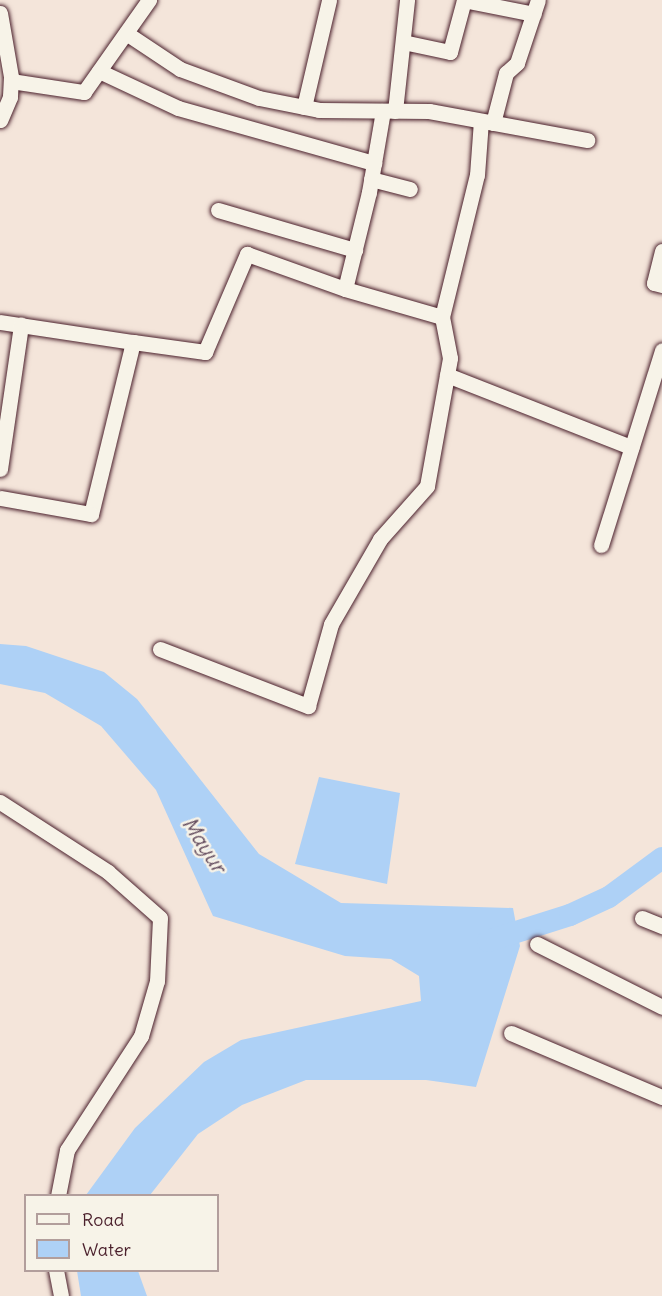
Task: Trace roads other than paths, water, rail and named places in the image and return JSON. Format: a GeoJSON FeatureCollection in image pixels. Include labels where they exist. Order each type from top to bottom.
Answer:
{"type":"FeatureCollection","features":[{"type":"Feature","properties":{"kind":"street"},"geometry":{"type":"LineString","coordinates":[[7,78],[84,92],[150,0]]}},
{"type":"Feature","properties":{"kind":"street"},"geometry":{"type":"LineString","coordinates":[[304,107],[329,0]]}},
{"type":"Feature","properties":{"kind":"street"},"geometry":{"type":"LineString","coordinates":[[345,290],[374,163],[389,111],[403,42],[407,0]]}},
{"type":"Feature","properties":{"kind":"street"},"geometry":{"type":"LineString","coordinates":[[160,649],[308,706],[331,624],[380,539],[427,486],[450,358],[442,316],[477,175],[487,122],[506,73],[517,63],[536,7],[464,0],[450,52],[403,42]]}},
{"type":"Feature","properties":{"kind":"street"},"geometry":{"type":"LineString","coordinates":[[0,13],[7,78],[0,120]]}},
{"type":"Feature","properties":{"kind":"street"},"geometry":{"type":"LineString","coordinates":[[126,33],[180,69],[259,98],[304,107],[429,111],[587,141]]}},
{"type":"Feature","properties":{"kind":"street"},"geometry":{"type":"LineString","coordinates":[[99,71],[178,108],[374,163]]}},
{"type":"Feature","properties":{"kind":"street"},"geometry":{"type":"LineString","coordinates":[[371,179],[410,189]]}},
{"type":"Feature","properties":{"kind":"street"},"geometry":{"type":"LineString","coordinates":[[218,210],[355,250]]}},
{"type":"Feature","properties":{"kind":"street"},"geometry":{"type":"LineString","coordinates":[[662,251],[654,283],[662,285]]}},
{"type":"Feature","properties":{"kind":"street"},"geometry":{"type":"LineString","coordinates":[[0,322],[206,352],[247,254],[345,290],[442,316]]}},
{"type":"Feature","properties":{"kind":"street"},"geometry":{"type":"LineString","coordinates":[[0,468],[21,325]]}},
{"type":"Feature","properties":{"kind":"street"},"geometry":{"type":"LineString","coordinates":[[0,498],[91,514],[133,342]]}},
{"type":"Feature","properties":{"kind":"street"},"geometry":{"type":"LineString","coordinates":[[601,544],[662,350]]}},
{"type":"Feature","properties":{"kind":"street"},"geometry":{"type":"LineString","coordinates":[[447,375],[631,447]]}},
{"type":"Feature","properties":{"kind":"street"},"geometry":{"type":"LineString","coordinates":[[0,802],[108,872],[160,918],[157,981],[141,1036],[67,1150],[58,1194]]}},
{"type":"Feature","properties":{"kind":"street"},"geometry":{"type":"LineString","coordinates":[[642,918],[662,926]]}},
{"type":"Feature","properties":{"kind":"street"},"geometry":{"type":"LineString","coordinates":[[537,944],[662,1007]]}},
{"type":"Feature","properties":{"kind":"street"},"geometry":{"type":"LineString","coordinates":[[511,1033],[662,1097]]}},
{"type":"Feature","properties":{"kind":"street"},"geometry":{"type":"LineString","coordinates":[[56,1272],[61,1296]]}},
{"type":"Feature","properties":{"kind":"water","name":"Mayur"},"geometry":{"type":"Polygon","coordinates":[[[0,644],[26,646],[104,672],[137,699],[259,854],[341,903],[513,908],[520,946],[476,1087],[426,1080],[306,1080],[242,1105],[198,1134],[151,1194],[87,1194],[135,1128],[204,1062],[241,1040],[421,1001],[419,976],[391,959],[345,956],[213,916],[156,790],[101,726],[45,693],[0,684],[0,644]]]}},
{"type":"Feature","properties":{"kind":"water"},"geometry":{"type":"Polygon","coordinates":[[[319,777],[400,793],[387,884],[295,864],[319,777]]]}},
{"type":"Feature","properties":{"kind":"water"},"geometry":{"type":"Polygon","coordinates":[[[77,1272],[138,1272],[147,1296],[81,1296],[77,1272]]]}},
{"type":"Feature","properties":{"kind":"waterway"},"geometry":{"type":"LineString","coordinates":[[488,941],[570,915],[609,897],[662,858]]}}]}
